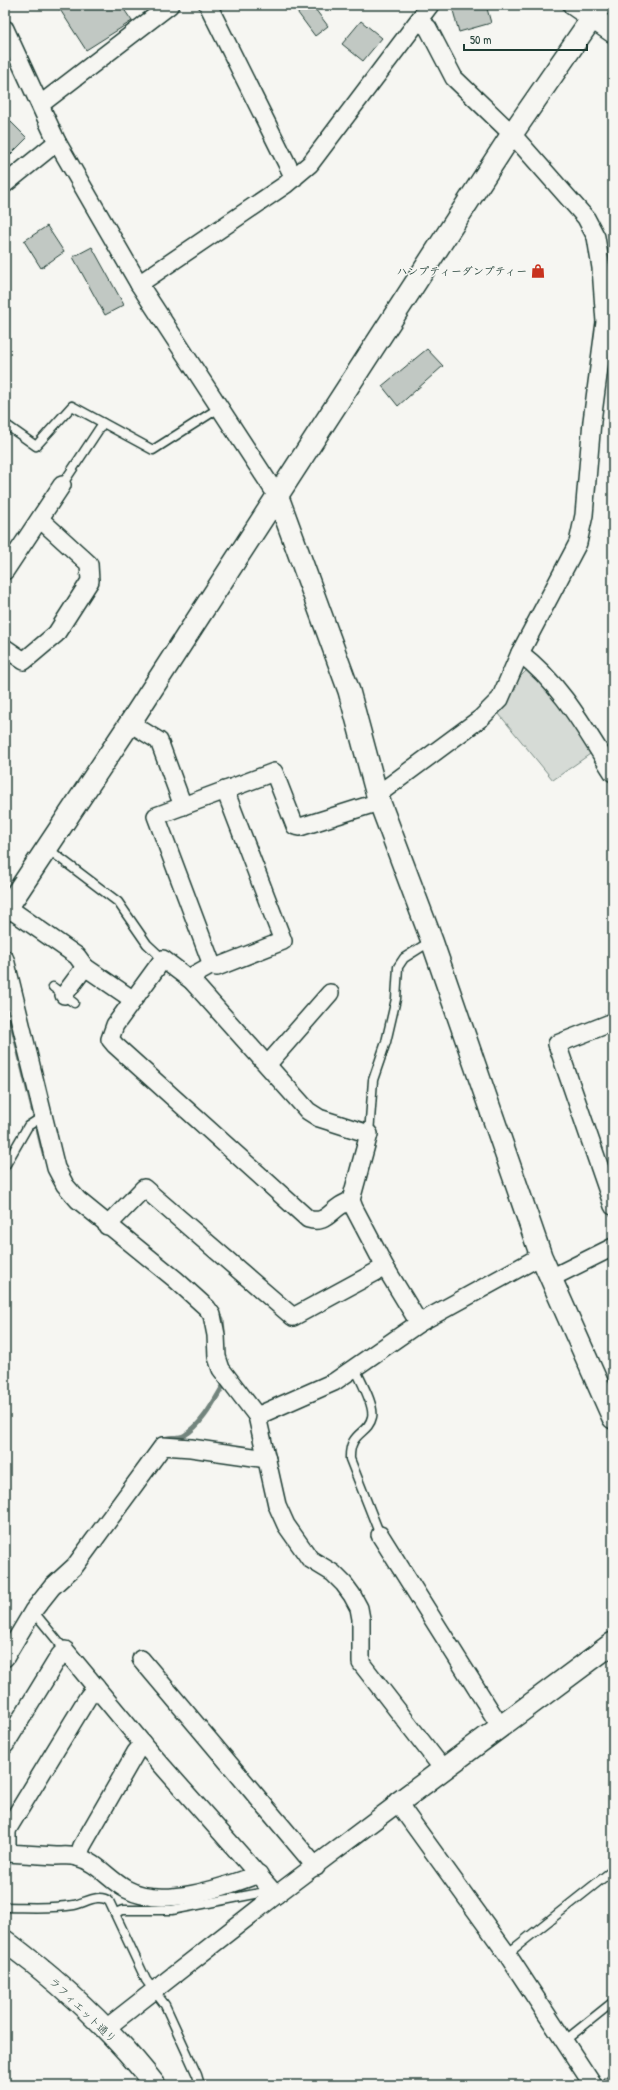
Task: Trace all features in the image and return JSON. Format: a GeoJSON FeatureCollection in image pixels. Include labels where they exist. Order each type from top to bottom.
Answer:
{"type":"FeatureCollection","features":[{"type":"Feature","properties":{"kind":"street"},"geometry":{"type":"LineString","coordinates":[[41,104],[170,5]]}},
{"type":"Feature","properties":{"kind":"street"},"geometry":{"type":"LineString","coordinates":[[208,5],[294,178]]}},
{"type":"Feature","properties":{"kind":"street"},"geometry":{"type":"LineString","coordinates":[[139,284],[294,178],[310,164],[430,5]]}},
{"type":"Feature","properties":{"kind":"street"},"geometry":{"type":"LineString","coordinates":[[574,5],[597,11],[613,32]]}},
{"type":"Feature","properties":{"kind":"street"},"geometry":{"type":"LineString","coordinates":[[132,1000],[85,967],[77,956],[8,901],[46,848],[130,723],[512,134],[597,11]]}},
{"type":"Feature","properties":{"kind":"street"},"geometry":{"type":"LineString","coordinates":[[212,965],[156,816],[274,772],[295,826],[300,827],[378,798],[481,718],[500,699],[520,653],[578,543],[584,515],[592,421],[609,321],[596,237],[586,218],[512,134],[454,78],[428,28],[419,21]]}},
{"type":"Feature","properties":{"kind":"street"},"geometry":{"type":"LineString","coordinates":[[5,29],[41,104],[57,142],[139,284],[278,497],[349,691],[378,798],[432,941],[541,1256],[613,1418]]}},
{"type":"Feature","properties":{"kind":"street"},"geometry":{"type":"LineString","coordinates":[[5,184],[57,142]]}},
{"type":"Feature","properties":{"kind":"street"},"geometry":{"type":"LineString","coordinates":[[5,572],[62,484]]}},
{"type":"Feature","properties":{"kind":"street"},"geometry":{"type":"LineString","coordinates":[[5,648],[24,661],[56,634],[90,581],[89,564],[40,519]]}},
{"type":"Feature","properties":{"kind":"street"},"geometry":{"type":"LineString","coordinates":[[520,653],[536,665],[565,696],[613,773]]}},
{"type":"Feature","properties":{"kind":"street"},"geometry":{"type":"LineString","coordinates":[[130,723],[159,741],[183,806]]}},
{"type":"Feature","properties":{"kind":"street"},"geometry":{"type":"LineString","coordinates":[[192,981],[194,975],[212,965],[217,967],[283,941],[225,790]]}},
{"type":"Feature","properties":{"kind":"street"},"geometry":{"type":"LineString","coordinates":[[5,959],[42,1117],[56,1168],[65,1185],[78,1200],[107,1226],[175,1279],[207,1308],[212,1315],[215,1324],[217,1357],[221,1369],[257,1416],[277,1505],[286,1525],[310,1559],[333,1573],[344,1584],[359,1608],[362,1629],[361,1663],[443,1770]]}},
{"type":"Feature","properties":{"kind":"street"},"geometry":{"type":"LineString","coordinates":[[352,1200],[339,1206],[328,1217],[321,1220],[308,1219],[110,1039],[112,1031],[132,1000],[163,959],[192,981],[313,1114],[323,1120],[369,1134],[352,1200],[354,1208],[385,1267],[419,1323]]}},
{"type":"Feature","properties":{"kind":"street"},"geometry":{"type":"LineString","coordinates":[[63,995],[85,967]]}},
{"type":"Feature","properties":{"kind":"street"},"geometry":{"type":"LineString","coordinates":[[268,1064],[330,993]]}},
{"type":"Feature","properties":{"kind":"street"},"geometry":{"type":"LineString","coordinates":[[613,1022],[557,1044],[613,1206]]}},
{"type":"Feature","properties":{"kind":"street"},"geometry":{"type":"LineString","coordinates":[[107,1226],[144,1188],[293,1317],[385,1267]]}},
{"type":"Feature","properties":{"kind":"street"},"geometry":{"type":"LineString","coordinates":[[551,1278],[613,1247]]}},
{"type":"Feature","properties":{"kind":"street"},"geometry":{"type":"LineString","coordinates":[[257,1416],[334,1382],[419,1323],[541,1256]]}},
{"type":"Feature","properties":{"kind":"street"},"geometry":{"type":"LineString","coordinates":[[5,1658],[33,1611],[52,1587],[75,1566],[163,1446],[190,1448],[267,1459]]}},
{"type":"Feature","properties":{"kind":"street"},"geometry":{"type":"LineString","coordinates":[[380,1535],[500,1726]]}},
{"type":"Feature","properties":{"kind":"street"},"geometry":{"type":"LineString","coordinates":[[105,2029],[154,1991],[273,1892],[316,1867],[500,1726],[613,1643]]}},
{"type":"Feature","properties":{"kind":"street"},"geometry":{"type":"LineString","coordinates":[[5,1745],[60,1655],[65,1650],[143,1744],[259,1874],[273,1892]]}},
{"type":"Feature","properties":{"kind":"street"},"geometry":{"type":"LineString","coordinates":[[141,1659],[316,1867]]}},
{"type":"Feature","properties":{"kind":"street"},"geometry":{"type":"LineString","coordinates":[[96,1687],[88,1696],[6,1828],[6,1858],[78,1857],[102,1870],[125,1889],[140,1895],[159,1898],[189,1895],[240,1881],[259,1874]]}},
{"type":"Feature","properties":{"kind":"street"},"geometry":{"type":"LineString","coordinates":[[78,1857],[93,1826],[136,1752],[143,1744]]}},
{"type":"Feature","properties":{"kind":"street"},"geometry":{"type":"LineString","coordinates":[[398,1804],[507,1954],[563,2042],[593,2085]]}},
{"type":"Feature","properties":{"kind":"street","name":"ラフィエット通り"},"geometry":{"type":"LineString","coordinates":[[5,1941],[66,1992],[105,2029],[155,2085]]}},
{"type":"Feature","properties":{"kind":"lane"},"geometry":{"type":"LineString","coordinates":[[5,424],[36,446],[72,406],[153,450],[219,408]]}},
{"type":"Feature","properties":{"kind":"lane"},"geometry":{"type":"LineString","coordinates":[[62,484],[103,423]]}},
{"type":"Feature","properties":{"kind":"lane"},"geometry":{"type":"LineString","coordinates":[[46,848],[118,902],[147,944],[163,959]]}},
{"type":"Feature","properties":{"kind":"lane"},"geometry":{"type":"LineString","coordinates":[[369,1134],[373,1080],[386,1042],[396,999],[398,966],[404,958],[432,941]]}},
{"type":"Feature","properties":{"kind":"lane"},"geometry":{"type":"LineString","coordinates":[[5,1166],[28,1126],[42,1117]]}},
{"type":"Feature","properties":{"kind":"lane"},"geometry":{"type":"LineString","coordinates":[[355,1368],[366,1392],[372,1416],[370,1422],[353,1439],[350,1459],[380,1535]]}},
{"type":"Feature","properties":{"kind":"lane"},"geometry":{"type":"LineString","coordinates":[[33,1611],[65,1650]]}},
{"type":"Feature","properties":{"kind":"lane"},"geometry":{"type":"LineString","coordinates":[[507,1954],[613,1870]]}},
{"type":"Feature","properties":{"kind":"lane"},"geometry":{"type":"LineString","coordinates":[[115,1913],[123,1910],[172,1910],[260,1893],[273,1892]]}},
{"type":"Feature","properties":{"kind":"lane"},"geometry":{"type":"LineString","coordinates":[[5,1907],[57,1907],[74,1905],[104,1898],[109,1901],[143,1974],[165,2005],[197,2075],[200,2085]]}},
{"type":"Feature","properties":{"kind":"lane"},"geometry":{"type":"LineString","coordinates":[[563,2042],[613,2002]]}},
{"type":"Feature","properties":{"kind":"shaded area"},"geometry":{"type":"Polygon","coordinates":[[[531,666],[593,752],[553,780],[499,714],[517,680],[531,666]]]}},
{"type":"Feature","properties":{"kind":"building"},"geometry":{"type":"Polygon","coordinates":[[[57,5],[121,5],[132,21],[86,50],[57,5]]]}},
{"type":"Feature","properties":{"kind":"building"},"geometry":{"type":"Polygon","coordinates":[[[292,5],[312,5],[328,26],[315,36],[292,5]]]}},
{"type":"Feature","properties":{"kind":"building"},"geometry":{"type":"Polygon","coordinates":[[[459,5],[486,5],[491,23],[459,32],[452,7],[459,5]]]}},
{"type":"Feature","properties":{"kind":"building"},"geometry":{"type":"Polygon","coordinates":[[[361,21],[382,38],[363,61],[342,44],[361,21]]]}},
{"type":"Feature","properties":{"kind":"building"},"geometry":{"type":"Polygon","coordinates":[[[5,116],[27,138],[5,160],[5,116]]]}},
{"type":"Feature","properties":{"kind":"building"},"geometry":{"type":"Polygon","coordinates":[[[47,226],[64,252],[41,268],[24,241],[47,226]]]}},
{"type":"Feature","properties":{"kind":"building"},"geometry":{"type":"Polygon","coordinates":[[[92,247],[124,305],[105,315],[73,257],[92,247]]]}},
{"type":"Feature","properties":{"kind":"building"},"geometry":{"type":"Polygon","coordinates":[[[427,349],[443,366],[398,406],[382,386],[427,349]]]}},
{"type":"Feature","properties":{"kind":"waterway"},"geometry":{"type":"LineString","coordinates":[[11,1020],[44,1154]]}},
{"type":"Feature","properties":{"kind":"waterway"},"geometry":{"type":"LineString","coordinates":[[219,1314],[222,1319],[223,1331]]}},
{"type":"Feature","properties":{"kind":"waterway"},"geometry":{"type":"LineString","coordinates":[[161,1441],[167,1438],[185,1435],[191,1430],[203,1418],[226,1381]]}},
{"type":"Feature","properties":{"kind":"place","name":"ハンプティーダンプティー"},"geometry":{"type":"Point","coordinates":[538,271]}}]}
